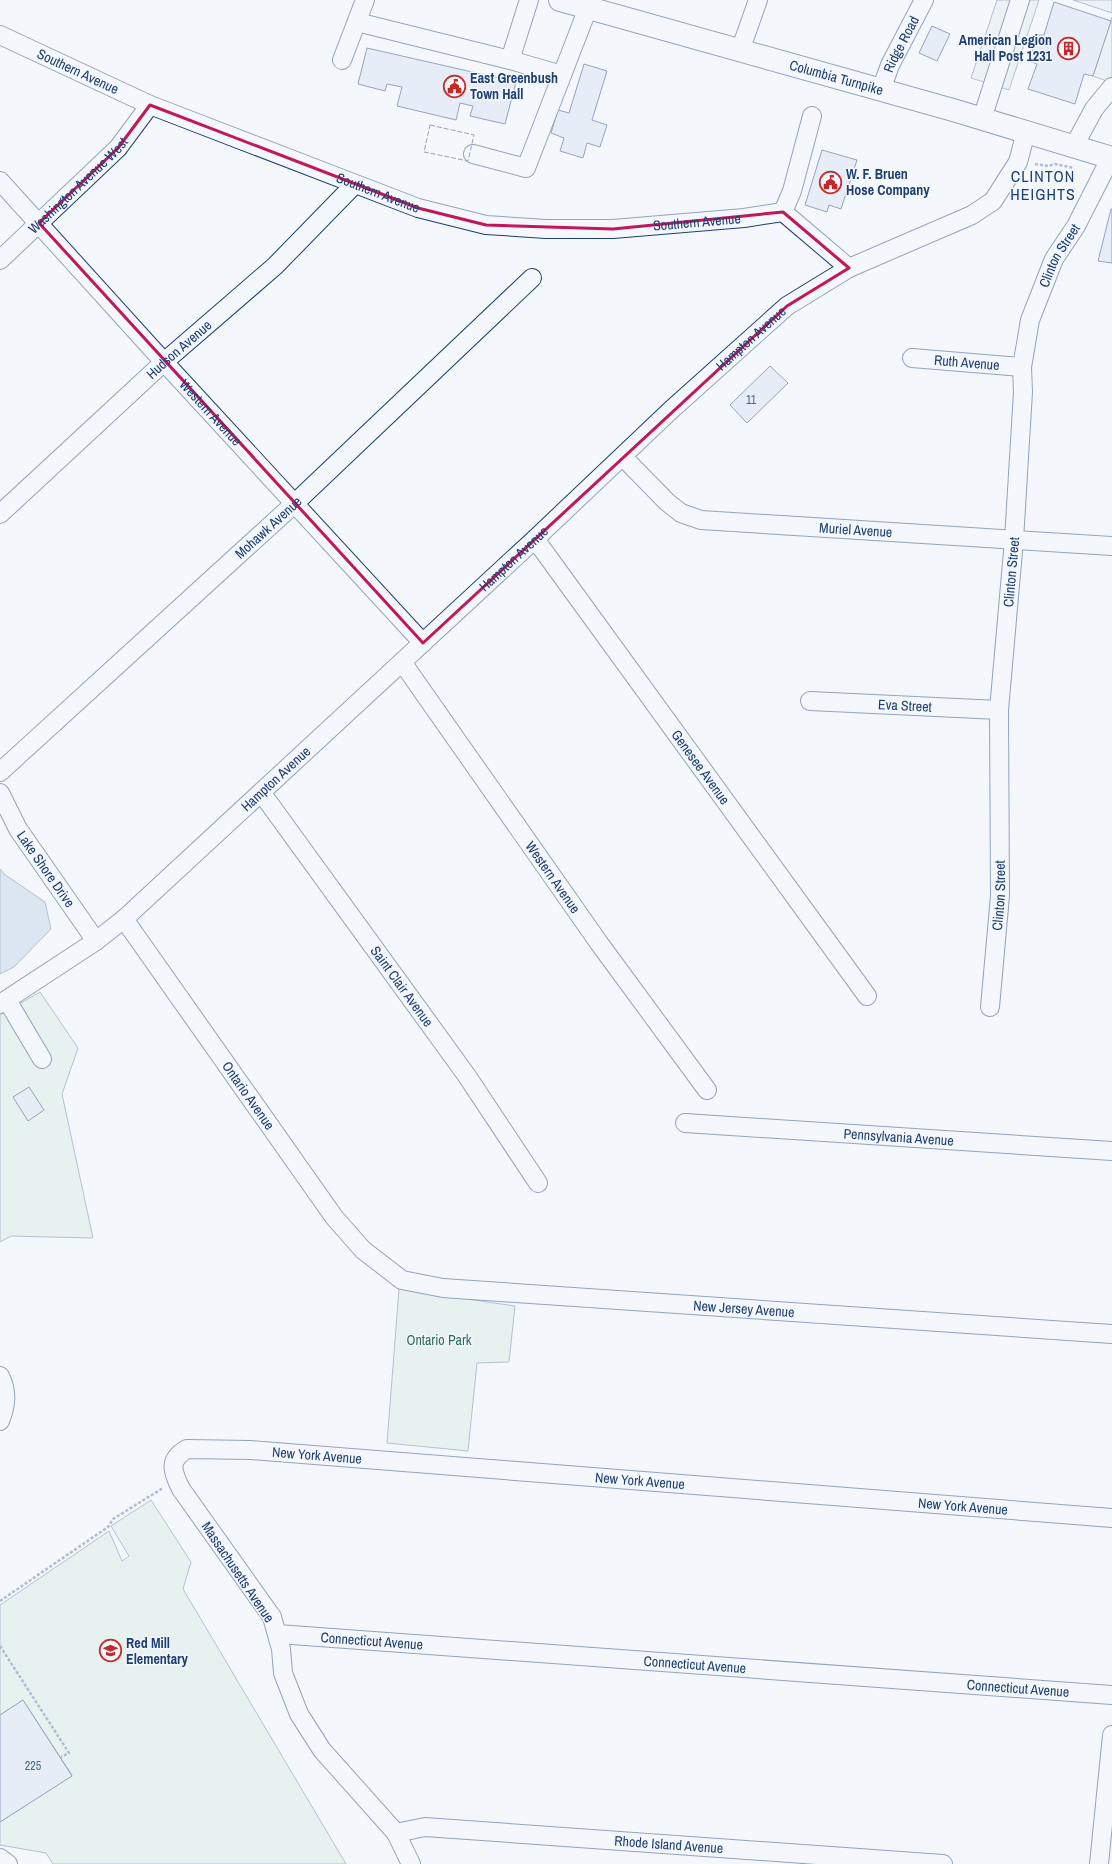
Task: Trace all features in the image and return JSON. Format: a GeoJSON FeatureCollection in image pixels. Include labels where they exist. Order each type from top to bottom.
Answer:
{"type":"FeatureCollection","features":[{"type":"Feature","properties":{"kind":"main road","name":"Columbia Turnpike"},"geometry":{"type":"LineString","coordinates":[[560,0],[882,90],[1112,157]]}},
{"type":"Feature","properties":{"kind":"street"},"geometry":{"type":"LineString","coordinates":[[342,60],[365,0]]}},
{"type":"Feature","properties":{"kind":"street"},"geometry":{"type":"LineString","coordinates":[[510,60],[529,0]]}},
{"type":"Feature","properties":{"kind":"street"},"geometry":{"type":"LineString","coordinates":[[740,51],[758,0]]}},
{"type":"Feature","properties":{"kind":"street","name":"Ridge Road"},"geometry":{"type":"LineString","coordinates":[[882,90],[890,65],[924,0]]}},
{"type":"Feature","properties":{"kind":"street"},"geometry":{"type":"LineString","coordinates":[[982,119],[1020,0]]}},
{"type":"Feature","properties":{"kind":"street"},"geometry":{"type":"LineString","coordinates":[[473,154],[526,168],[588,8]]}},
{"type":"Feature","properties":{"kind":"street"},"geometry":{"type":"LineString","coordinates":[[357,22],[510,60],[562,75]]}},
{"type":"Feature","properties":{"kind":"street","name":"Southern Avenue"},"geometry":{"type":"LineString","coordinates":[[0,35],[150,105],[418,208],[493,226],[546,229],[612,229],[744,218],[783,212]]}},
{"type":"Feature","properties":{"kind":"street"},"geometry":{"type":"LineString","coordinates":[[1074,146],[1094,109],[1110,91]]}},
{"type":"Feature","properties":{"kind":"street","name":"Washington Avenue West"},"geometry":{"type":"LineString","coordinates":[[0,260],[118,148],[150,105]]}},
{"type":"Feature","properties":{"kind":"street"},"geometry":{"type":"LineString","coordinates":[[812,116],[792,191],[783,212],[849,268]]}},
{"type":"Feature","properties":{"kind":"street","name":"Hampton Avenue"},"geometry":{"type":"LineString","coordinates":[[4,1002],[96,941],[124,919],[535,539],[671,410],[787,306],[849,268],[972,215],[993,201],[1018,162],[1026,132]]}},
{"type":"Feature","properties":{"kind":"street","name":"Clinton Street"},"geometry":{"type":"LineString","coordinates":[[990,1007],[1000,896],[999,710],[1014,540],[1023,392],[1022,366],[1030,320],[1054,259],[1076,226],[1112,157]]}},
{"type":"Feature","properties":{"kind":"street","name":"Western Avenue"},"geometry":{"type":"LineString","coordinates":[[0,181],[294,504],[423,643]]}},
{"type":"Feature","properties":{"kind":"street","name":"Hudson Avenue"},"geometry":{"type":"LineString","coordinates":[[0,514],[164,362],[276,266],[355,184]]}},
{"type":"Feature","properties":{"kind":"street","name":"Mohawk Avenue"},"geometry":{"type":"LineString","coordinates":[[0,772],[294,504],[532,278]]}},
{"type":"Feature","properties":{"kind":"street","name":"Ruth Avenue"},"geometry":{"type":"LineString","coordinates":[[912,358],[1022,366]]}},
{"type":"Feature","properties":{"kind":"street","name":"Muriel Avenue"},"geometry":{"type":"LineString","coordinates":[[623,457],[667,502],[681,513],[700,520],[1112,546]]}},
{"type":"Feature","properties":{"kind":"street","name":"Genesee Avenue"},"geometry":{"type":"LineString","coordinates":[[535,539],[867,996]]}},
{"type":"Feature","properties":{"kind":"street","name":"Western Avenue"},"geometry":{"type":"LineString","coordinates":[[402,662],[599,943],[707,1090]]}},
{"type":"Feature","properties":{"kind":"street","name":"Eva Street"},"geometry":{"type":"LineString","coordinates":[[810,701],[999,710]]}},
{"type":"Feature","properties":{"kind":"street","name":"Saint Clair Avenue"},"geometry":{"type":"LineString","coordinates":[[261,792],[466,1076],[538,1183]]}},
{"type":"Feature","properties":{"kind":"street","name":"Lake Shore Drive"},"geometry":{"type":"LineString","coordinates":[[0,793],[18,830],[96,941]]}},
{"type":"Feature","properties":{"kind":"street","name":"Ontario Avenue"},"geometry":{"type":"LineString","coordinates":[[124,919],[334,1217],[363,1250],[380,1265]]}},
{"type":"Feature","properties":{"kind":"street"},"geometry":{"type":"LineString","coordinates":[[4,1002],[42,1059]]}},
{"type":"Feature","properties":{"kind":"street","name":"Pennsylvania Avenue"},"geometry":{"type":"LineString","coordinates":[[686,1124],[1112,1151]]}},
{"type":"Feature","properties":{"kind":"street","name":"New Jersey Avenue"},"geometry":{"type":"LineString","coordinates":[[380,1265],[402,1280],[443,1288],[1112,1334]]}},
{"type":"Feature","properties":{"kind":"street"},"geometry":{"type":"LineString","coordinates":[[0,1376],[3,1382],[6,1406],[0,1421]]}},
{"type":"Feature","properties":{"kind":"street","name":"New York Avenue"},"geometry":{"type":"LineString","coordinates":[[173,1462],[179,1453],[187,1449],[250,1450],[1112,1518]]}},
{"type":"Feature","properties":{"kind":"street","name":"Massachusetts Avenue"},"geometry":{"type":"LineString","coordinates":[[173,1462],[174,1475],[181,1489],[272,1617],[278,1634],[283,1673],[299,1714],[322,1750],[396,1833],[411,1864]]}},
{"type":"Feature","properties":{"kind":"street","name":"Connecticut Avenue"},"geometry":{"type":"LineString","coordinates":[[278,1634],[1112,1695]]}},
{"type":"Feature","properties":{"kind":"street"},"geometry":{"type":"LineString","coordinates":[[1099,1864],[1112,1735]]}},
{"type":"Feature","properties":{"kind":"street","name":"Rhode Island Avenue"},"geometry":{"type":"LineString","coordinates":[[396,1833],[425,1827],[943,1864]]}},
{"type":"Feature","properties":{"kind":"street"},"geometry":{"type":"LineString","coordinates":[[0,1858],[8,1864]]}},
{"type":"Feature","properties":{"kind":"path"},"geometry":{"type":"LineString","coordinates":[[1018,162],[1048,166],[1055,164],[1076,168]]}},
{"type":"Feature","properties":{"kind":"path"},"geometry":{"type":"LineString","coordinates":[[0,1600],[108,1527],[113,1519],[149,1496],[177,1481]]}},
{"type":"Feature","properties":{"kind":"path"},"geometry":{"type":"LineString","coordinates":[[0,1646],[69,1753],[61,1758]]}},
{"type":"Feature","properties":{"kind":"highlighted area"},"geometry":{"type":"Polygon","coordinates":[[[150,105],[418,208],[486,225],[613,229],[783,212],[849,268],[787,306],[423,643],[39,223],[118,148],[150,105]]]}},
{"type":"Feature","properties":{"kind":"green space"},"geometry":{"type":"Polygon","coordinates":[[[40,992],[78,1048],[62,1094],[93,1238],[11,1236],[0,1242],[0,1015],[40,992]]]}},
{"type":"Feature","properties":{"kind":"green space","name":"Ontario Park"},"geometry":{"type":"Polygon","coordinates":[[[399,1289],[515,1306],[509,1362],[477,1363],[468,1451],[387,1443],[399,1289]]]}},
{"type":"Feature","properties":{"kind":"green space","name":"Red Mill Elementary"},"geometry":{"type":"Polygon","coordinates":[[[151,1500],[191,1562],[183,1589],[346,1864],[53,1864],[46,1853],[0,1845],[0,1822],[72,1775],[23,1700],[0,1715],[0,1605],[109,1531],[122,1561],[129,1556],[111,1526],[151,1500]]]}},
{"type":"Feature","properties":{"kind":"shaded area"},"geometry":{"type":"Polygon","coordinates":[[[997,0],[1039,0],[1009,90],[971,78],[997,0]]]}},
{"type":"Feature","properties":{"kind":"shaded area"},"geometry":{"type":"Polygon","coordinates":[[[1073,0],[1112,0],[1112,13],[1073,0]]]}},
{"type":"Feature","properties":{"kind":"shaded area"},"geometry":{"type":"Polygon","coordinates":[[[1112,17],[1112,83],[1093,76],[1112,17]]]}},
{"type":"Feature","properties":{"kind":"water"},"geometry":{"type":"Polygon","coordinates":[[[0,869],[4,874],[45,902],[51,929],[14,967],[0,974],[0,869]]]}},
{"type":"Feature","properties":{"kind":"building","name":"American Legion Hall Post 1231"},"geometry":{"type":"Polygon","coordinates":[[[1054,2],[1111,21],[1093,76],[1084,74],[1075,104],[1028,89],[1037,64],[1029,61],[1038,35],[1044,35],[1054,2]]]}},
{"type":"Feature","properties":{"kind":"building"},"geometry":{"type":"Polygon","coordinates":[[[932,26],[950,34],[937,61],[919,53],[932,26]]]}},
{"type":"Feature","properties":{"kind":"building","name":"East Greenbush Town Hall"},"geometry":{"type":"Polygon","coordinates":[[[367,48],[516,82],[505,124],[470,116],[473,106],[460,103],[456,120],[397,106],[402,87],[387,84],[385,91],[358,84],[367,48]]]}},
{"type":"Feature","properties":{"kind":"building"},"geometry":{"type":"Polygon","coordinates":[[[584,64],[607,71],[592,120],[607,125],[600,147],[587,143],[583,158],[560,151],[564,138],[551,133],[558,110],[569,113],[584,64]]]}},
{"type":"Feature","properties":{"kind":"building","name":"W. F. Bruen Hose Company"},"geometry":{"type":"Polygon","coordinates":[[[822,150],[857,160],[841,209],[829,205],[827,212],[805,205],[822,150]]]}},
{"type":"Feature","properties":{"kind":"building"},"geometry":{"type":"Polygon","coordinates":[[[1112,209],[1112,263],[1098,261],[1112,209]]]}},
{"type":"Feature","properties":{"kind":"building"},"geometry":{"type":"Polygon","coordinates":[[[770,366],[788,383],[747,423],[730,405],[770,366]]]}},
{"type":"Feature","properties":{"kind":"building"},"geometry":{"type":"Polygon","coordinates":[[[29,1087],[44,1110],[28,1121],[13,1097],[29,1087]]]}},
{"type":"Feature","properties":{"kind":"building"},"geometry":{"type":"Polygon","coordinates":[[[23,1700],[72,1776],[0,1822],[0,1715],[23,1700]]]}},
{"type":"Feature","properties":{"kind":"fence"},"geometry":{"type":"LineString","coordinates":[[430,125],[474,135],[468,161],[424,152],[430,125]]}},
{"type":"Feature","properties":{"kind":"place","name":"American Legion Hall Post 1231"},"geometry":{"type":"Point","coordinates":[1068,48]}},
{"type":"Feature","properties":{"kind":"place","name":"East Greenbush Town Hall"},"geometry":{"type":"Point","coordinates":[455,86]}},
{"type":"Feature","properties":{"kind":"place","name":"W. F. Bruen Hose Company"},"geometry":{"type":"Point","coordinates":[831,182]}},
{"type":"Feature","properties":{"kind":"place","name":"Red Mill Elementary"},"geometry":{"type":"Point","coordinates":[110,1651]}},
{"type":"Feature","properties":{"kind":"district","name":"CLINTON HEIGHTS"},"geometry":{"type":"Point","coordinates":[1043,185]}}]}
